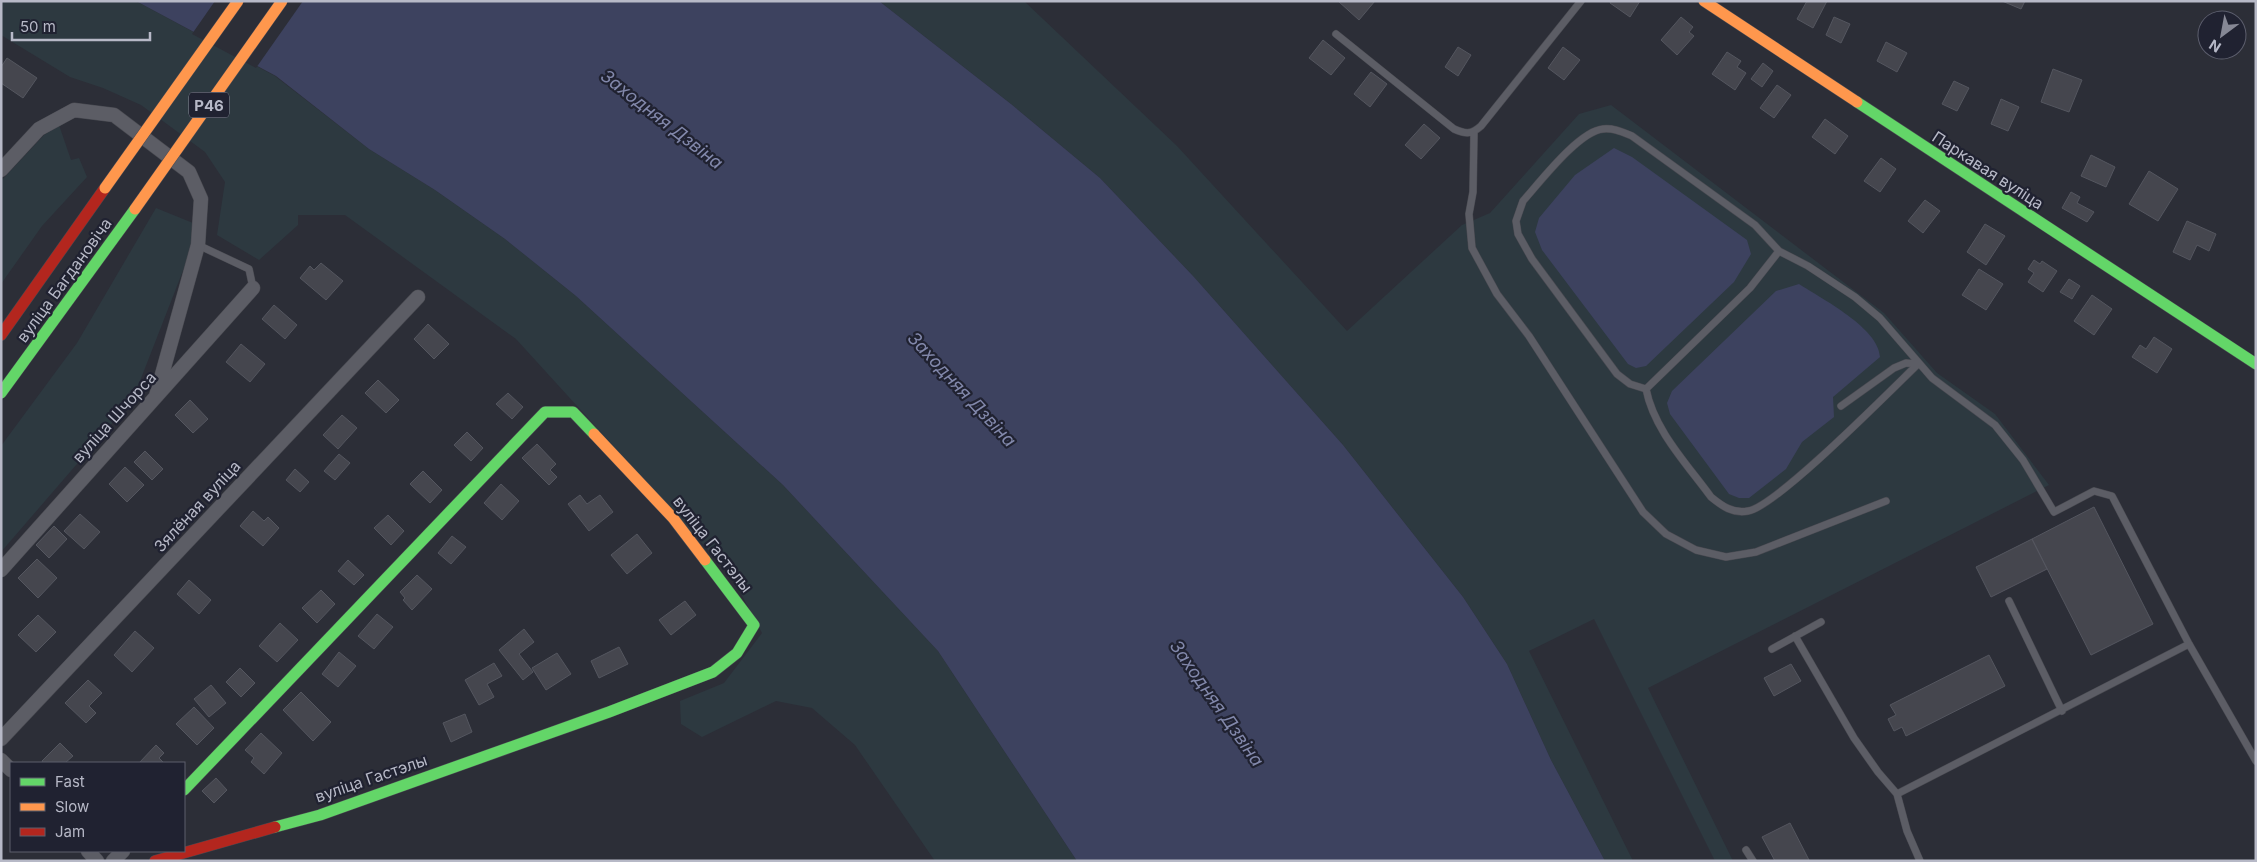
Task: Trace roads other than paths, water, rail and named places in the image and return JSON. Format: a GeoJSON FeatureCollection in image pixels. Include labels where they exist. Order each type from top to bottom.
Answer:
{"type":"FeatureCollection","features":[{"type":"Feature","properties":{"kind":"street","name":"вуліца Багдановіча"},"geometry":{"type":"LineString","coordinates":[[1,335],[238,1]]}},
{"type":"Feature","properties":{"kind":"street","name":"вуліца Багдановіча"},"geometry":{"type":"LineString","coordinates":[[1,393],[136,209],[282,1]]}},
{"type":"Feature","properties":{"kind":"street","name":"Паркавая вуліца"},"geometry":{"type":"LineString","coordinates":[[1704,1],[2256,364]]}},
{"type":"Feature","properties":{"kind":"street"},"geometry":{"type":"LineString","coordinates":[[1,170],[39,129],[74,110],[114,115],[189,172],[201,199],[198,245],[156,396]]}},
{"type":"Feature","properties":{"kind":"street","name":"вуліца Шчорса"},"geometry":{"type":"LineString","coordinates":[[1,570],[253,288]]}},
{"type":"Feature","properties":{"kind":"street","name":"Зялёная вуліца"},"geometry":{"type":"LineString","coordinates":[[1,739],[418,297]]}},
{"type":"Feature","properties":{"kind":"street","name":"вуліца Гастэлы"},"geometry":{"type":"LineString","coordinates":[[155,861],[320,815],[609,712],[713,672],[737,653],[754,625],[673,518],[573,412],[545,412],[185,789]]}},
{"type":"Feature","properties":{"kind":"street"},"geometry":{"type":"LineString","coordinates":[[1,760],[10,769]]}},
{"type":"Feature","properties":{"kind":"street"},"geometry":{"type":"LineString","coordinates":[[113,861],[122,852]]}},
{"type":"Feature","properties":{"kind":"lane"},"geometry":{"type":"LineString","coordinates":[[1336,34],[1454,129],[1464,134],[1474,133],[1581,1]]}},
{"type":"Feature","properties":{"kind":"lane"},"geometry":{"type":"LineString","coordinates":[[1646,389],[1630,384],[1617,374],[1532,260],[1518,234],[1516,221],[1523,201],[1576,143],[1588,133],[1602,129],[1617,130],[1632,136],[1755,225],[1779,251],[1808,266],[1855,297],[1880,318],[1932,378],[1966,402],[1995,426],[2023,460],[2054,512],[2094,491],[2112,496],[2189,644],[2256,761]]}},
{"type":"Feature","properties":{"kind":"lane"},"geometry":{"type":"LineString","coordinates":[[1474,133],[1473,192],[1469,214],[1472,248],[1496,294],[1528,336],[1642,512],[1666,534],[1696,550],[1726,557],[1756,552],[1886,501]]}},
{"type":"Feature","properties":{"kind":"lane"},"geometry":{"type":"LineString","coordinates":[[198,245],[249,269],[253,288]]}},
{"type":"Feature","properties":{"kind":"lane"},"geometry":{"type":"LineString","coordinates":[[1646,389],[1750,288],[1779,251]]}},
{"type":"Feature","properties":{"kind":"lane"},"geometry":{"type":"LineString","coordinates":[[1841,406],[1894,368],[1906,363],[1918,364]]}},
{"type":"Feature","properties":{"kind":"lane"},"geometry":{"type":"LineString","coordinates":[[1646,389],[1649,404],[1660,427],[1711,497],[1722,506],[1736,511],[1750,511],[1763,506],[1801,475],[1918,364]]}},
{"type":"Feature","properties":{"kind":"lane"},"geometry":{"type":"LineString","coordinates":[[2008,601],[2062,711]]}},
{"type":"Feature","properties":{"kind":"lane"},"geometry":{"type":"LineString","coordinates":[[1772,649],[1821,622]]}},
{"type":"Feature","properties":{"kind":"lane"},"geometry":{"type":"LineString","coordinates":[[1796,636],[1854,738],[1896,794],[1907,831],[1920,861]]}},
{"type":"Feature","properties":{"kind":"lane"},"geometry":{"type":"LineString","coordinates":[[1896,794],[2062,711],[2189,644]]}},
{"type":"Feature","properties":{"kind":"lane"},"geometry":{"type":"LineString","coordinates":[[1746,850],[1753,861]]}},
{"type":"Feature","properties":{"kind":"water","name":"Заходняя Дзвіна"},"geometry":{"type":"Polygon","coordinates":[[[136,1],[879,1],[1011,104],[1100,178],[1194,277],[1343,445],[1463,597],[1507,664],[1551,760],[1605,861],[1077,861],[938,651],[783,485],[576,296],[505,239],[435,190],[369,149],[276,76],[136,1]]]}},
{"type":"Feature","properties":{"kind":"water"},"geometry":{"type":"Polygon","coordinates":[[[1614,148],[1632,157],[1747,240],[1751,254],[1734,282],[1646,366],[1636,368],[1628,364],[1542,250],[1535,232],[1539,218],[1575,175],[1614,148]]]}},
{"type":"Feature","properties":{"kind":"water"},"geometry":{"type":"Polygon","coordinates":[[[1799,284],[1848,315],[1860,325],[1877,346],[1880,357],[1833,397],[1834,417],[1802,442],[1786,469],[1749,498],[1739,498],[1729,494],[1670,414],[1667,403],[1672,391],[1776,291],[1799,284]]]}}]}
